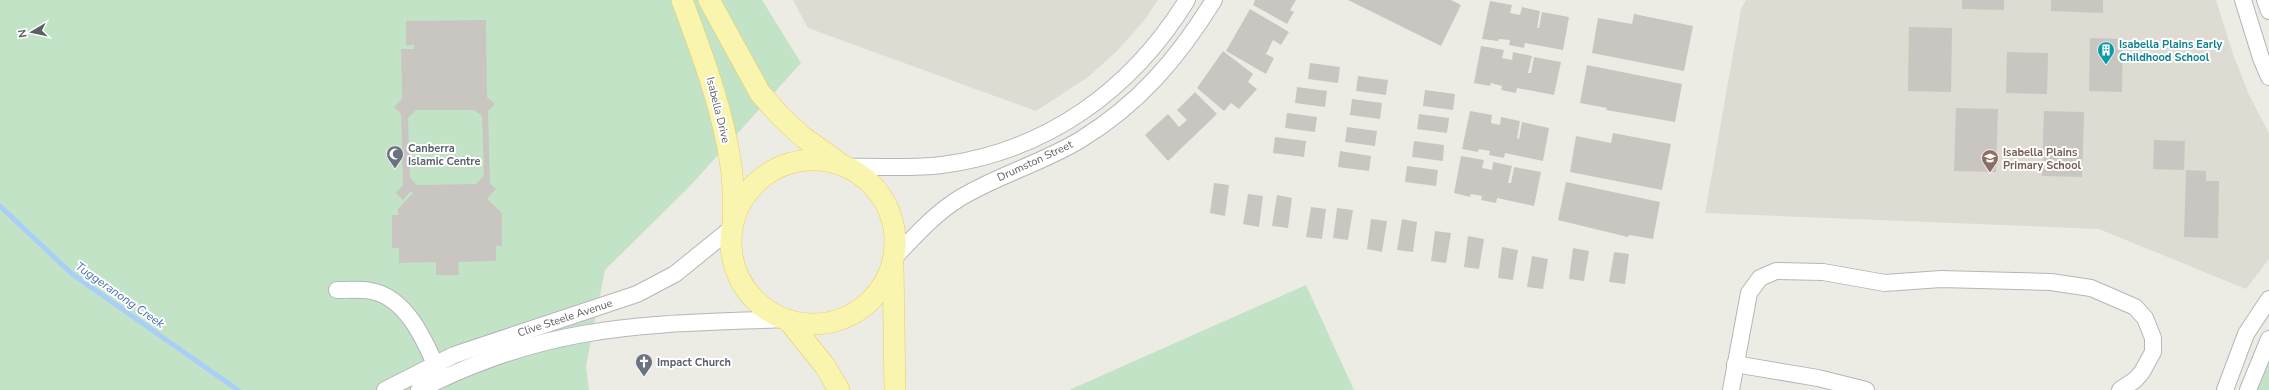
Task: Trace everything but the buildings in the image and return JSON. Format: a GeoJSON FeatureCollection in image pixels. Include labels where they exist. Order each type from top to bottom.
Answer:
{"type":"FeatureCollection","features":[{"type":"Feature","properties":{"kind":"main road","name":"Isabella Drive"},"geometry":{"type":"LineString","coordinates":[[682,0],[708,70],[721,116],[732,167],[734,226],[733,253],[741,280],[758,302],[769,311],[787,319]]}},
{"type":"Feature","properties":{"kind":"main road"},"geometry":{"type":"LineString","coordinates":[[709,0],[760,93],[780,116],[803,137],[844,166],[867,180],[885,203],[894,230],[895,390]]}},
{"type":"Feature","properties":{"kind":"main road"},"geometry":{"type":"LineString","coordinates":[[734,226],[744,198],[753,187],[775,170],[802,161],[816,160],[844,166]]}},
{"type":"Feature","properties":{"kind":"main road"},"geometry":{"type":"LineString","coordinates":[[787,319],[809,324],[823,323],[851,315],[874,298],[882,286],[893,260]]}},
{"type":"Feature","properties":{"kind":"main road"},"geometry":{"type":"LineString","coordinates":[[787,319],[825,366],[839,390]]}},
{"type":"Feature","properties":{"kind":"street","name":"Drumston Street"},"geometry":{"type":"LineString","coordinates":[[844,166],[906,168],[942,165],[977,158],[1012,148],[1045,134],[1077,117],[1106,96],[1139,65],[1168,30],[1188,0]]}},
{"type":"Feature","properties":{"kind":"street","name":"Drumston Street"},"geometry":{"type":"LineString","coordinates":[[893,260],[925,226],[959,199],[998,178],[1061,151],[1119,113],[1161,74],[1188,41],[1214,0]]}},
{"type":"Feature","properties":{"kind":"street"},"geometry":{"type":"LineString","coordinates":[[2244,0],[2261,58],[2269,77]]}},
{"type":"Feature","properties":{"kind":"street"},"geometry":{"type":"LineString","coordinates":[[2265,0],[2269,11]]}},
{"type":"Feature","properties":{"kind":"street","name":"Clive Steele Avenue"},"geometry":{"type":"LineString","coordinates":[[419,390],[442,378],[479,354],[637,294],[675,274],[734,226]]}},
{"type":"Feature","properties":{"kind":"street"},"geometry":{"type":"LineString","coordinates":[[1731,390],[1749,293],[1760,278],[1776,271],[1823,272],[1885,282],[1942,279],[2051,282],[2091,288],[2135,307],[2145,318],[2153,338],[2153,352],[2142,372],[2135,380],[2120,390]]}},
{"type":"Feature","properties":{"kind":"street"},"geometry":{"type":"LineString","coordinates":[[337,290],[370,290],[384,295],[399,305],[418,330],[442,378]]}},
{"type":"Feature","properties":{"kind":"street"},"geometry":{"type":"LineString","coordinates":[[2225,390],[2246,334],[2269,299]]}},
{"type":"Feature","properties":{"kind":"street","name":"Clive Steele Avenue"},"geometry":{"type":"LineString","coordinates":[[385,390],[435,363],[582,334],[638,327],[787,319]]}},
{"type":"Feature","properties":{"kind":"street"},"geometry":{"type":"LineString","coordinates":[[2248,390],[2269,339]]}},
{"type":"Feature","properties":{"kind":"street"},"geometry":{"type":"LineString","coordinates":[[1735,364],[1818,378],[1866,390]]}},
{"type":"Feature","properties":{"kind":"shaded area"},"geometry":{"type":"Polygon","coordinates":[[[793,0],[1158,0],[1143,22],[1116,52],[1088,77],[1036,111],[808,28],[793,0]]]}},
{"type":"Feature","properties":{"kind":"shaded area","name":"Isabella Plains Primary School"},"geometry":{"type":"Polygon","coordinates":[[[1746,0],[2216,0],[2233,54],[2249,95],[2269,133],[2269,259],[2246,289],[2099,229],[1705,213],[1741,9],[1746,0]]]}},
{"type":"Feature","properties":{"kind":"green space"},"geometry":{"type":"Polygon","coordinates":[[[0,0],[762,0],[801,63],[691,185],[605,270],[586,366],[589,390],[0,390],[0,0]]]}},
{"type":"Feature","properties":{"kind":"green space"},"geometry":{"type":"Polygon","coordinates":[[[1306,285],[1354,390],[1069,390],[1306,285]]]}},
{"type":"Feature","properties":{"kind":"green space"},"geometry":{"type":"Polygon","coordinates":[[[2269,363],[2269,390],[2251,390],[2268,365],[2269,363]]]}},
{"type":"Feature","properties":{"kind":"waterway","name":"Tuggeranong Creek"},"geometry":{"type":"LineString","coordinates":[[0,206],[72,274],[238,390]]}},
{"type":"Feature","properties":{"kind":"place","name":"Isabella Plains Early Childhood School"},"geometry":{"type":"Point","coordinates":[2106,65]}},
{"type":"Feature","properties":{"kind":"place","name":"Canberra Islamic Centre"},"geometry":{"type":"Point","coordinates":[395,169]}},
{"type":"Feature","properties":{"kind":"place","name":"Isabella Plains Primary School"},"geometry":{"type":"Point","coordinates":[1990,173]}},
{"type":"Feature","properties":{"kind":"place","name":"Impact Church"},"geometry":{"type":"Point","coordinates":[644,377]}}]}
